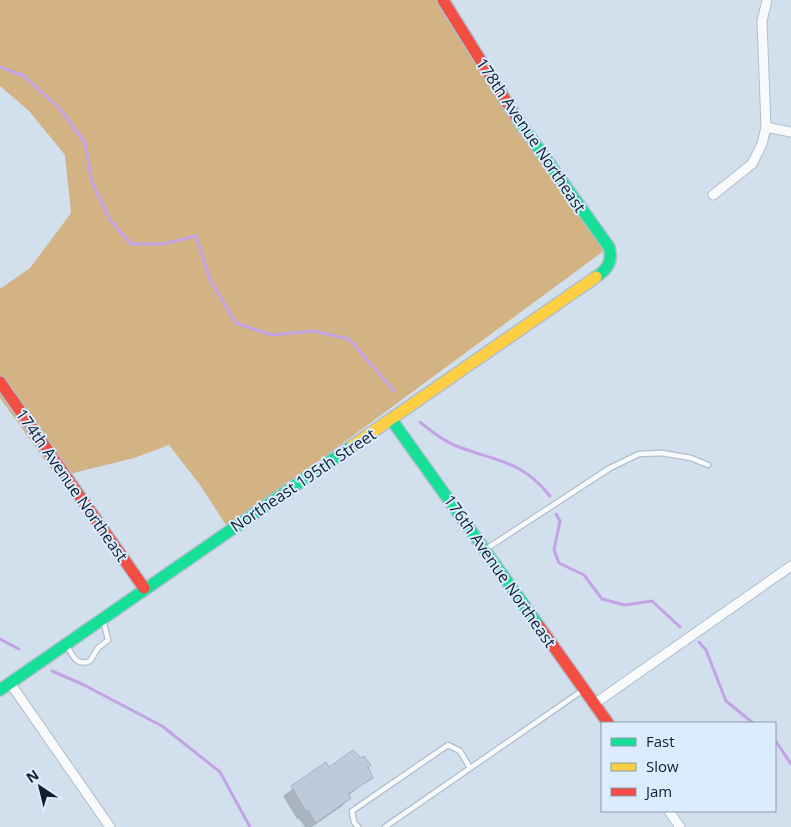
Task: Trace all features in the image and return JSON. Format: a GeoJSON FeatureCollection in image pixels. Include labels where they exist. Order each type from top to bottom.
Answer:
{"type":"FeatureCollection","features":[{"type":"Feature","properties":{"kind":"street","name":"178th Avenue Northeast"},"geometry":{"type":"LineString","coordinates":[[443,0],[530,138],[609,247],[612,258],[606,270]]}},
{"type":"Feature","properties":{"kind":"street"},"geometry":{"type":"LineString","coordinates":[[713,195],[752,164],[758,156],[766,127],[762,21],[767,0]]}},
{"type":"Feature","properties":{"kind":"street"},"geometry":{"type":"LineString","coordinates":[[766,127],[791,132]]}},
{"type":"Feature","properties":{"kind":"street","name":"Northeast 195th Street"},"geometry":{"type":"LineString","coordinates":[[5,686],[606,270]]}},
{"type":"Feature","properties":{"kind":"street","name":"174th Avenue Northeast"},"geometry":{"type":"LineString","coordinates":[[0,382],[144,588]]}},
{"type":"Feature","properties":{"kind":"street","name":"176th Avenue Northeast"},"geometry":{"type":"LineString","coordinates":[[391,419],[607,722]]}},
{"type":"Feature","properties":{"kind":"street"},"geometry":{"type":"LineString","coordinates":[[594,704],[791,566]]}},
{"type":"Feature","properties":{"kind":"street"},"geometry":{"type":"LineString","coordinates":[[5,686],[110,827]]}},
{"type":"Feature","properties":{"kind":"street"},"geometry":{"type":"LineString","coordinates":[[670,812],[680,827]]}},
{"type":"Feature","properties":{"kind":"lane"},"geometry":{"type":"LineString","coordinates":[[484,550],[610,468],[639,454],[662,453],[691,458],[708,465]]}},
{"type":"Feature","properties":{"kind":"lane"},"geometry":{"type":"LineString","coordinates":[[66,644],[73,658],[82,663],[90,661],[98,648],[108,640],[102,618]]}},
{"type":"Feature","properties":{"kind":"lane"},"geometry":{"type":"LineString","coordinates":[[385,827],[584,689]]}},
{"type":"Feature","properties":{"kind":"lane"},"geometry":{"type":"LineString","coordinates":[[358,827],[354,822],[352,811],[448,745],[460,751],[470,768]]}},
{"type":"Feature","properties":{"kind":"shaded area"},"geometry":{"type":"Polygon","coordinates":[[[0,0],[443,0],[609,247],[228,528],[200,485],[169,445],[134,458],[57,477],[0,398],[0,289],[30,268],[71,213],[65,155],[29,111],[0,86],[0,0]]]}},
{"type":"Feature","properties":{"kind":"building"},"geometry":{"type":"Polygon","coordinates":[[[353,750],[361,758],[364,756],[371,765],[368,767],[373,778],[348,794],[351,798],[316,823],[308,810],[306,811],[291,786],[326,762],[329,767],[353,750]]]}},
{"type":"Feature","properties":{"kind":"waterway"},"geometry":{"type":"LineString","coordinates":[[0,67],[24,76],[60,109],[85,143],[92,182],[110,220],[131,244],[163,244],[196,236],[210,280],[236,323],[271,335],[313,331],[349,339],[394,391]]}},
{"type":"Feature","properties":{"kind":"waterway"},"geometry":{"type":"LineString","coordinates":[[420,422],[454,445],[519,469],[540,484],[550,496]]}},
{"type":"Feature","properties":{"kind":"waterway"},"geometry":{"type":"LineString","coordinates":[[556,514],[560,521],[554,550],[559,563],[584,575],[602,599],[625,605],[652,601],[680,627]]}},
{"type":"Feature","properties":{"kind":"waterway"},"geometry":{"type":"LineString","coordinates":[[0,639],[19,649]]}},
{"type":"Feature","properties":{"kind":"waterway"},"geometry":{"type":"LineString","coordinates":[[699,642],[706,650],[726,701],[752,722]]}},
{"type":"Feature","properties":{"kind":"waterway"},"geometry":{"type":"LineString","coordinates":[[52,671],[82,684],[162,726],[220,772],[250,827]]}},
{"type":"Feature","properties":{"kind":"waterway"},"geometry":{"type":"LineString","coordinates":[[776,742],[791,764]]}},
{"type":"Feature","properties":{"kind":"traffic: fast"},"geometry":{"type":"LineString","coordinates":[[516,117],[609,247],[610,261],[604,271],[596,277]]}},
{"type":"Feature","properties":{"kind":"traffic: fast"},"geometry":{"type":"LineString","coordinates":[[391,419],[539,626]]}},
{"type":"Feature","properties":{"kind":"traffic: fast"},"geometry":{"type":"LineString","coordinates":[[0,690],[352,446]]}},
{"type":"Feature","properties":{"kind":"traffic: slow"},"geometry":{"type":"LineString","coordinates":[[352,446],[596,277]]}},
{"type":"Feature","properties":{"kind":"traffic: jam"},"geometry":{"type":"LineString","coordinates":[[443,0],[516,117]]}},
{"type":"Feature","properties":{"kind":"traffic: jam"},"geometry":{"type":"LineString","coordinates":[[0,382],[144,588]]}},
{"type":"Feature","properties":{"kind":"traffic: jam"},"geometry":{"type":"LineString","coordinates":[[539,626],[607,722]]}}]}
